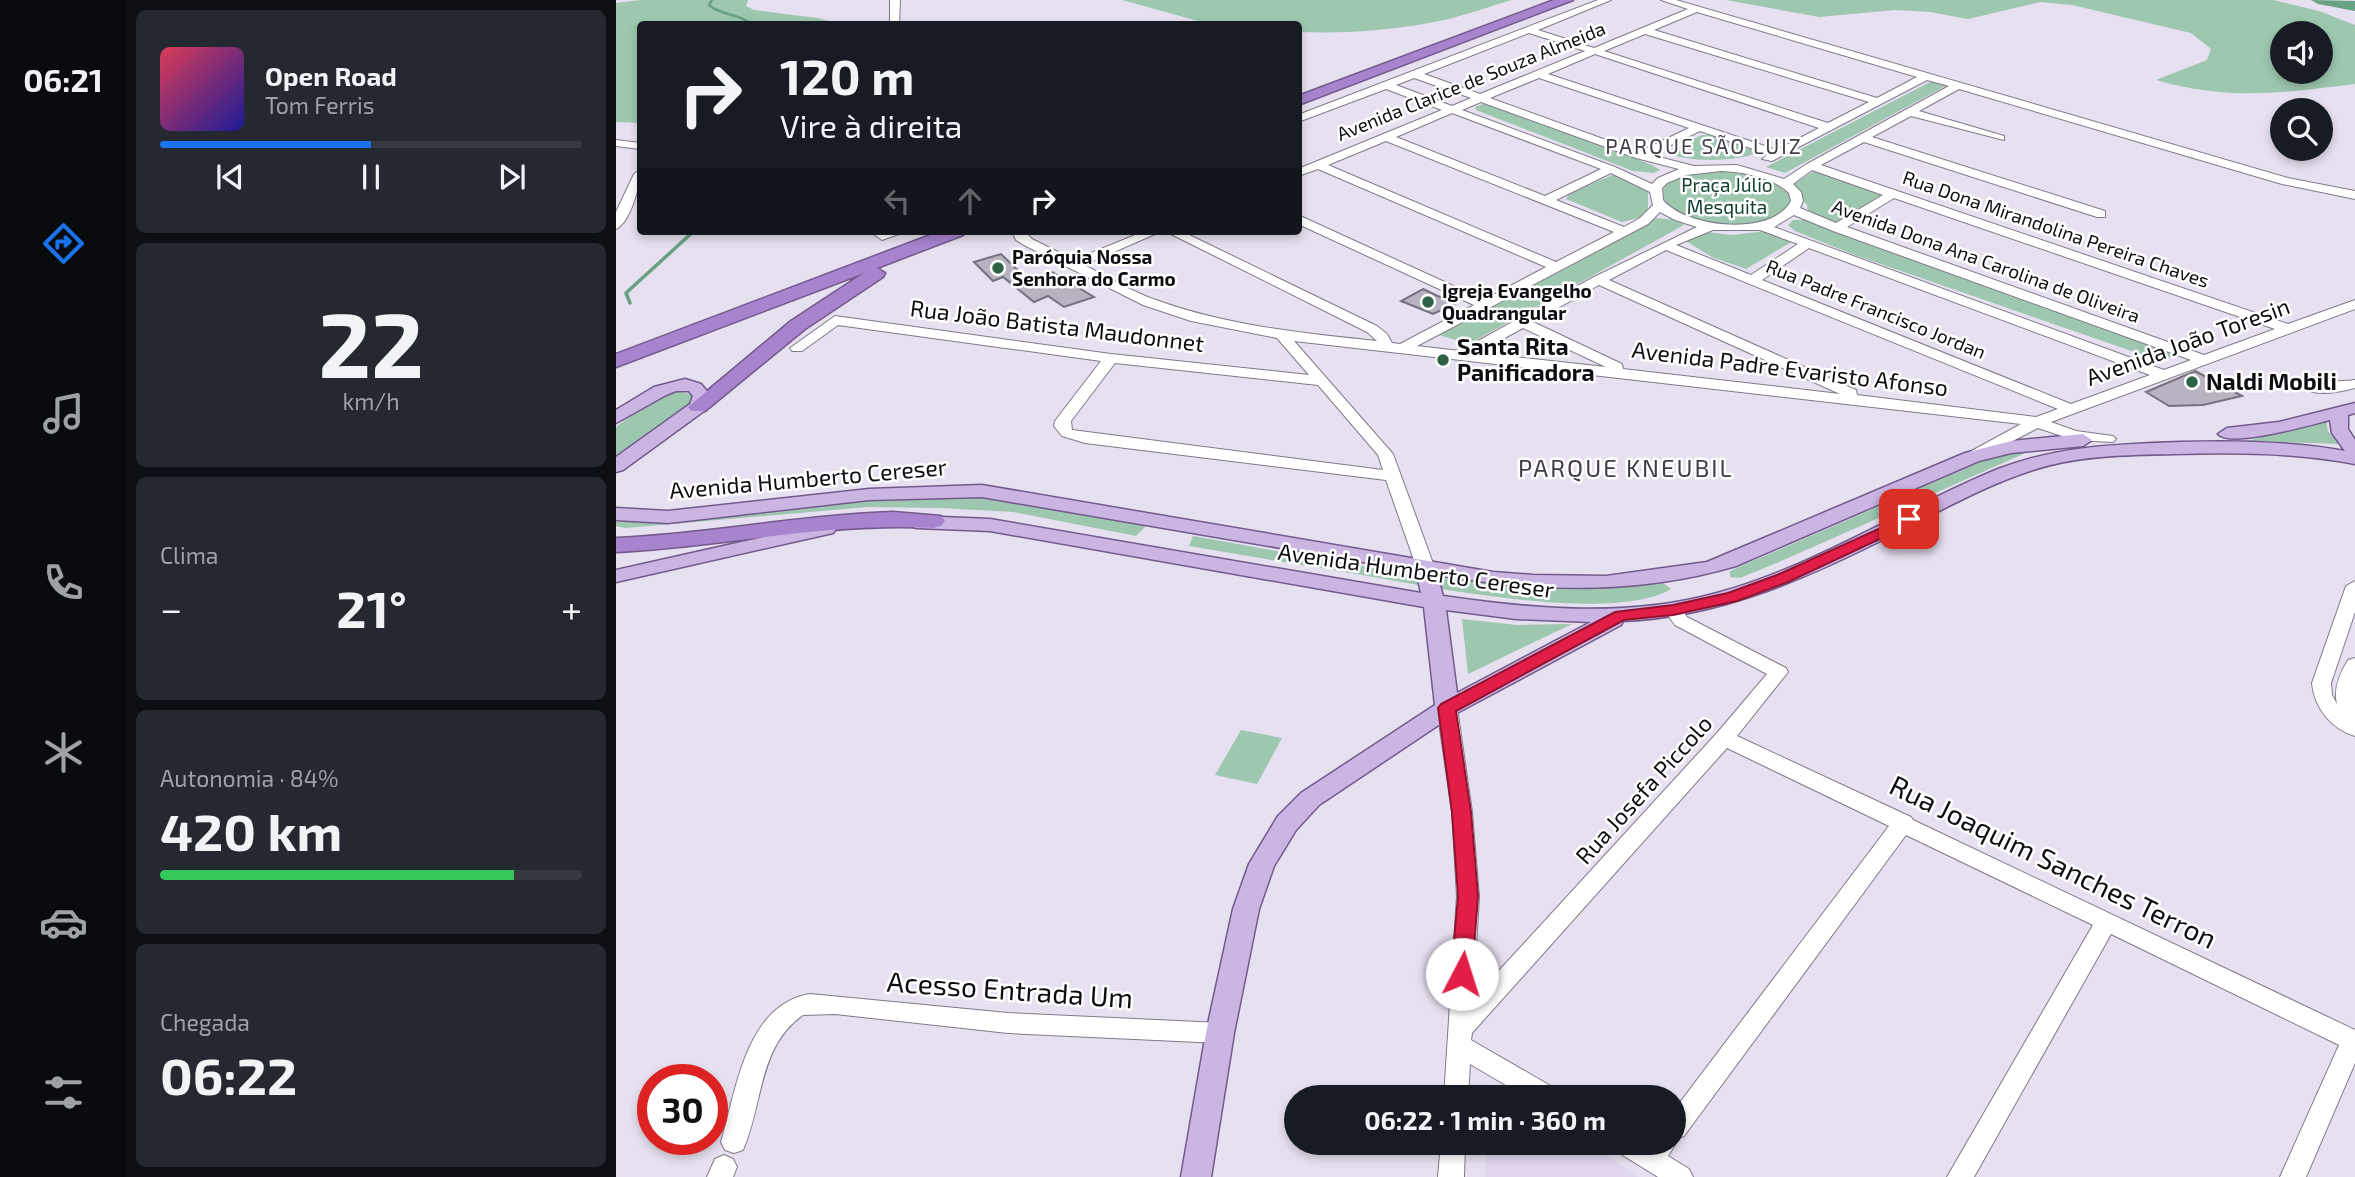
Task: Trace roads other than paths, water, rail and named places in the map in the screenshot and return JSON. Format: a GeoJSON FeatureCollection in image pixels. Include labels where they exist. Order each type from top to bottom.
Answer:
{"type":"FeatureCollection","features":[{"type":"Feature","properties":{"kind":"highway"},"geometry":{"type":"LineString","coordinates":[[1302,92],[1548,0]]}},
{"type":"Feature","properties":{"kind":"highway"},"geometry":{"type":"LineString","coordinates":[[1302,99],[1566,0]]}},
{"type":"Feature","properties":{"kind":"highway"},"geometry":{"type":"LineString","coordinates":[[1497,26],[1494,33],[1513,36]]}},
{"type":"Feature","properties":{"kind":"highway"},"geometry":{"type":"LineString","coordinates":[[1465,38],[1486,39],[1491,45]]}},
{"type":"Feature","properties":{"kind":"highway"},"geometry":{"type":"LineString","coordinates":[[616,348],[930,235]]}},
{"type":"Feature","properties":{"kind":"highway"},"geometry":{"type":"LineString","coordinates":[[616,360],[930,235]]}},
{"type":"Feature","properties":{"kind":"highway"},"geometry":{"type":"LineString","coordinates":[[698,407],[797,324],[930,235]]}},
{"type":"Feature","properties":{"kind":"highway"},"geometry":{"type":"LineString","coordinates":[[616,545],[847,521],[889,518],[933,521]]}},
{"type":"Feature","properties":{"kind":"main road"},"geometry":{"type":"LineString","coordinates":[[616,418],[650,395],[672,386],[693,387],[699,390],[702,396],[698,407],[618,465]]}},
{"type":"Feature","properties":{"kind":"main road"},"geometry":{"type":"LineString","coordinates":[[2347,410],[2337,428],[2355,450]]}},
{"type":"Feature","properties":{"kind":"main road","name":"Avenida Humberto Cereser"},"geometry":{"type":"LineString","coordinates":[[616,514],[639,518],[897,491],[982,491],[1493,578],[1555,583],[1606,583],[1672,575],[1729,562],[1972,457],[2011,447],[2051,442],[2251,433],[2347,410]]}},
{"type":"Feature","properties":{"kind":"main road","name":"Avenida Humberto Cereser"},"geometry":{"type":"LineString","coordinates":[[616,576],[802,532],[933,521],[990,525],[1431,601],[1527,615],[1582,618],[1667,611],[1732,598],[1783,578],[2007,472],[2057,456],[2111,449],[2261,446],[2294,447],[2355,458]]}},
{"type":"Feature","properties":{"kind":"main road"},"geometry":{"type":"LineString","coordinates":[[1187,561],[1162,551],[1160,546],[1171,534],[1195,532],[1238,536]]}},
{"type":"Feature","properties":{"kind":"main road"},"geometry":{"type":"LineString","coordinates":[[1729,562],[1720,582],[1732,598]]}},
{"type":"Feature","properties":{"kind":"main road"},"geometry":{"type":"LineString","coordinates":[[1424,566],[1439,629],[1447,708]]}},
{"type":"Feature","properties":{"kind":"main road"},"geometry":{"type":"LineString","coordinates":[[1667,611],[1683,592],[1682,584],[1672,575]]}},
{"type":"Feature","properties":{"kind":"main road"},"geometry":{"type":"LineString","coordinates":[[1196,1177],[1220,1033],[1246,909],[1262,864],[1287,823],[1310,799],[1447,708],[1620,615]]}},
{"type":"Feature","properties":{"kind":"street"},"geometry":{"type":"LineString","coordinates":[[895,0],[895,21]]}},
{"type":"Feature","properties":{"kind":"street"},"geometry":{"type":"LineString","coordinates":[[1302,117],[1606,0]]}},
{"type":"Feature","properties":{"kind":"street"},"geometry":{"type":"LineString","coordinates":[[1666,0],[2286,181],[2355,195]]}},
{"type":"Feature","properties":{"kind":"street","name":"Avenida Clarice de Souza Almeida"},"geometry":{"type":"LineString","coordinates":[[1302,171],[1697,9]]}},
{"type":"Feature","properties":{"kind":"street"},"geometry":{"type":"LineString","coordinates":[[1530,30],[1828,127]]}},
{"type":"Feature","properties":{"kind":"street"},"geometry":{"type":"LineString","coordinates":[[1646,31],[1877,101]]}},
{"type":"Feature","properties":{"kind":"street"},"geometry":{"type":"LineString","coordinates":[[1414,74],[1640,156],[1696,169],[1740,169],[1766,175],[1785,184],[1794,192],[1797,202],[1794,210],[1785,217],[1760,226],[1711,226],[1680,218],[1660,205],[1656,190],[1672,175],[1696,169]]}},
{"type":"Feature","properties":{"kind":"street"},"geometry":{"type":"LineString","coordinates":[[1539,74],[1778,154]]}},
{"type":"Feature","properties":{"kind":"street"},"geometry":{"type":"LineString","coordinates":[[1740,169],[1778,154],[1926,76]]}},
{"type":"Feature","properties":{"kind":"street"},"geometry":{"type":"LineString","coordinates":[[1386,85],[1611,169],[1656,190]]}},
{"type":"Feature","properties":{"kind":"street"},"geometry":{"type":"LineString","coordinates":[[1785,184],[1811,166],[1959,85]]}},
{"type":"Feature","properties":{"kind":"street"},"geometry":{"type":"LineString","coordinates":[[1911,112],[2000,138]]}},
{"type":"Feature","properties":{"kind":"street"},"geometry":{"type":"LineString","coordinates":[[1640,156],[1699,127]]}},
{"type":"Feature","properties":{"kind":"street"},"geometry":{"type":"LineString","coordinates":[[1385,137],[1623,232]]}},
{"type":"Feature","properties":{"kind":"street"},"geometry":{"type":"LineString","coordinates":[[1863,138],[2101,214]]}},
{"type":"Feature","properties":{"kind":"street"},"geometry":{"type":"LineString","coordinates":[[616,143],[637,146]]}},
{"type":"Feature","properties":{"kind":"street"},"geometry":{"type":"LineString","coordinates":[[1318,165],[1557,267]]}},
{"type":"Feature","properties":{"kind":"street","name":"Rua Dona Mirandolina Pereira Chaves"},"geometry":{"type":"LineString","coordinates":[[1811,166],[2289,329]]}},
{"type":"Feature","properties":{"kind":"street"},"geometry":{"type":"LineString","coordinates":[[1546,200],[1611,169]]}},
{"type":"Feature","properties":{"kind":"street"},"geometry":{"type":"LineString","coordinates":[[616,225],[637,180]]}},
{"type":"Feature","properties":{"kind":"street"},"geometry":{"type":"LineString","coordinates":[[1837,228],[1893,194]]}},
{"type":"Feature","properties":{"kind":"street"},"geometry":{"type":"LineString","coordinates":[[1403,348],[1623,232],[1644,220],[1660,205]]}},
{"type":"Feature","properties":{"kind":"street","name":"Avenida Dona Ana Carolina de Oliveira"},"geometry":{"type":"LineString","coordinates":[[1794,210],[1837,228],[2205,360]]}},
{"type":"Feature","properties":{"kind":"street"},"geometry":{"type":"LineString","coordinates":[[1302,221],[1485,305]]}},
{"type":"Feature","properties":{"kind":"street"},"geometry":{"type":"LineString","coordinates":[[1463,355],[1599,280],[1711,226]]}},
{"type":"Feature","properties":{"kind":"street","name":"Avenida Dona Ana Carolina de Oliveira"},"geometry":{"type":"LineString","coordinates":[[1760,226],[2165,375]]}},
{"type":"Feature","properties":{"kind":"street","name":"Avenida Padre Evaristo Afonso"},"geometry":{"type":"LineString","coordinates":[[1019,235],[1028,242],[1149,303],[1171,311],[1282,335],[2037,422],[2074,435],[2108,439]]}},
{"type":"Feature","properties":{"kind":"street"},"geometry":{"type":"LineString","coordinates":[[1073,265],[1146,235]]}},
{"type":"Feature","properties":{"kind":"street"},"geometry":{"type":"LineString","coordinates":[[1179,235],[1371,329],[1382,337],[1386,346]]}},
{"type":"Feature","properties":{"kind":"street"},"geometry":{"type":"LineString","coordinates":[[1752,280],[1809,243]]}},
{"type":"Feature","properties":{"kind":"street","name":"Rua Padre Francisco Jordan"},"geometry":{"type":"LineString","coordinates":[[1667,246],[2071,409]]}},
{"type":"Feature","properties":{"kind":"street"},"geometry":{"type":"LineString","coordinates":[[1599,280],[1869,401]]}},
{"type":"Feature","properties":{"kind":"street","name":"Avenida João Toresin"},"geometry":{"type":"LineString","coordinates":[[1972,457],[2037,422],[2355,304]]}},
{"type":"Feature","properties":{"kind":"street","name":"Rua João Batista Maudonnet"},"geometry":{"type":"LineString","coordinates":[[797,348],[835,320],[1111,358],[1320,381]]}},
{"type":"Feature","properties":{"kind":"street"},"geometry":{"type":"LineString","coordinates":[[1522,322],[1629,373]]}},
{"type":"Feature","properties":{"kind":"street"},"geometry":{"type":"LineString","coordinates":[[1282,335],[1385,454],[1424,566]]}},
{"type":"Feature","properties":{"kind":"street"},"geometry":{"type":"LineString","coordinates":[[1574,367],[1586,361],[1587,352]]}},
{"type":"Feature","properties":{"kind":"street"},"geometry":{"type":"LineString","coordinates":[[1111,358],[1063,421],[1062,426],[1067,433],[1085,438],[1393,476]]}},
{"type":"Feature","properties":{"kind":"street"},"geometry":{"type":"LineString","coordinates":[[2309,387],[2336,388],[2355,384]]}},
{"type":"Feature","properties":{"kind":"street"},"geometry":{"type":"LineString","coordinates":[[2355,586],[2320,679],[2324,700],[2342,721],[2355,729]]}},
{"type":"Feature","properties":{"kind":"street","name":"Rua Josefa Piccolo"},"geometry":{"type":"LineString","coordinates":[[1459,1038],[1779,672],[1667,611]]}},
{"type":"Feature","properties":{"kind":"street"},"geometry":{"type":"LineString","coordinates":[[2355,664],[2344,687],[2344,696],[2355,717]]}},
{"type":"Feature","properties":{"kind":"street"},"geometry":{"type":"LineString","coordinates":[[1447,708],[1462,812],[1468,896],[1457,1085]]}},
{"type":"Feature","properties":{"kind":"street","name":"Rua Joaquim Sanches Terron"},"geometry":{"type":"LineString","coordinates":[[1724,738],[2354,1040]]}},
{"type":"Feature","properties":{"kind":"street"},"geometry":{"type":"LineString","coordinates":[[1686,1113],[1904,822]]}},
{"type":"Feature","properties":{"kind":"street"},"geometry":{"type":"LineString","coordinates":[[1961,1177],[2107,921]]}},
{"type":"Feature","properties":{"kind":"street","name":"Acesso Entrada Um"},"geometry":{"type":"LineString","coordinates":[[734,1142],[763,1043],[778,1022],[795,1007],[821,1004],[956,1021],[1220,1033]]}},
{"type":"Feature","properties":{"kind":"street"},"geometry":{"type":"LineString","coordinates":[[1459,1038],[1529,1085]]}},
{"type":"Feature","properties":{"kind":"street"},"geometry":{"type":"LineString","coordinates":[[2293,1177],[2354,1040]]}},
{"type":"Feature","properties":{"kind":"street"},"geometry":{"type":"LineString","coordinates":[[1451,1177],[1452,1155]]}},
{"type":"Feature","properties":{"kind":"street"},"geometry":{"type":"LineString","coordinates":[[1661,1155],[1680,1177]]}},
{"type":"Feature","properties":{"kind":"waterway"},"geometry":{"type":"LineString","coordinates":[[712,0],[709,5],[714,9],[747,21]]}},
{"type":"Feature","properties":{"kind":"waterway"},"geometry":{"type":"LineString","coordinates":[[2318,0],[2355,6]]}},
{"type":"Feature","properties":{"kind":"waterway"},"geometry":{"type":"LineString","coordinates":[[630,303],[626,293],[690,235]]}},
{"type":"Feature","properties":{"kind":"place","name":"Paróquia Nossa Senhora do Carmo"},"geometry":{"type":"Point","coordinates":[998,268]}},
{"type":"Feature","properties":{"kind":"place","name":"Igreja Evangelho Quadrangular"},"geometry":{"type":"Point","coordinates":[1428,302]}},
{"type":"Feature","properties":{"kind":"place","name":"Santa Rita Panificadora"},"geometry":{"type":"Point","coordinates":[1443,360]}},
{"type":"Feature","properties":{"kind":"place","name":"Naldi Mobili"},"geometry":{"type":"Point","coordinates":[2192,382]}},
{"type":"Feature","properties":{"kind":"district","name":"PARQUE SÃO LUIZ"},"geometry":{"type":"Point","coordinates":[1704,147]}},
{"type":"Feature","properties":{"kind":"district","name":"PARQUE KNEUBIL"},"geometry":{"type":"Point","coordinates":[1626,469]}},
{"type":"Feature","properties":{"kind":"park label","name":"Praça Júlio Mesquita"},"geometry":{"type":"Point","coordinates":[1727,196]}}]}
